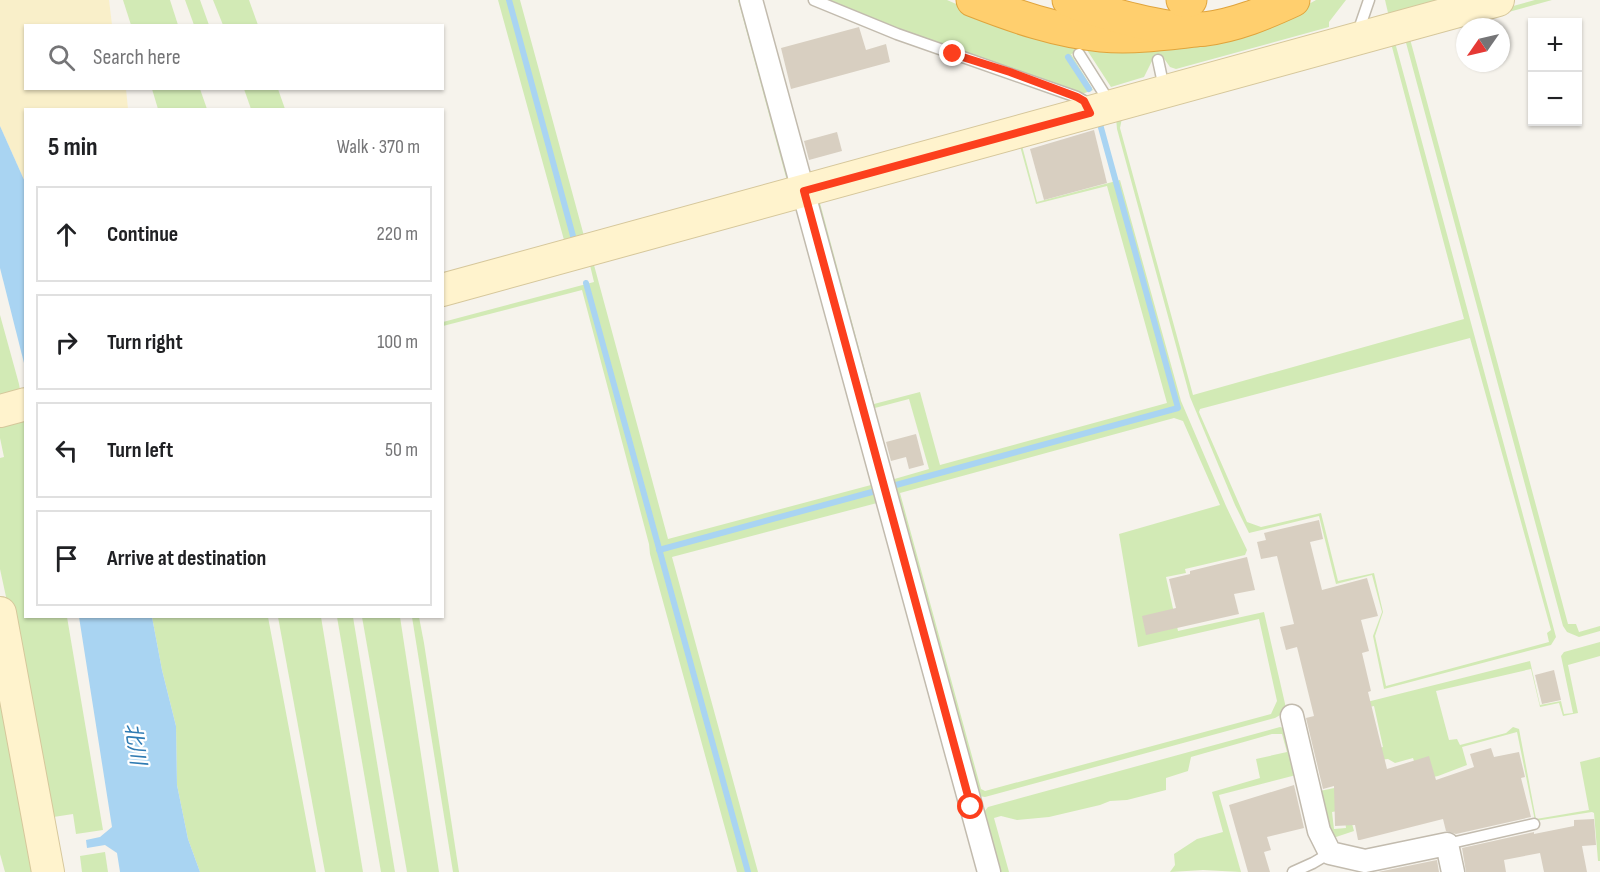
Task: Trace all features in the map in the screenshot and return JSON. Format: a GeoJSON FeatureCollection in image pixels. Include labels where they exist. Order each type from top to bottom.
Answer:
{"type":"FeatureCollection","features":[{"type":"Feature","properties":{"kind":"highway"},"geometry":{"type":"LineString","coordinates":[[973,0],[1034,22],[1101,35],[1164,34],[1196,15]]}},
{"type":"Feature","properties":{"kind":"highway"},"geometry":{"type":"LineString","coordinates":[[1069,0],[1105,12],[1168,27],[1196,15],[1243,20],[1293,0]]}},
{"type":"Feature","properties":{"kind":"highway"},"geometry":{"type":"LineString","coordinates":[[1183,0],[1196,15]]}},
{"type":"Feature","properties":{"kind":"street"},"geometry":{"type":"LineString","coordinates":[[751,0],[989,872]]}},
{"type":"Feature","properties":{"kind":"street"},"geometry":{"type":"LineString","coordinates":[[444,289],[1498,0]]}},
{"type":"Feature","properties":{"kind":"street"},"geometry":{"type":"LineString","coordinates":[[0,411],[24,405]]}},
{"type":"Feature","properties":{"kind":"street"},"geometry":{"type":"LineString","coordinates":[[0,613],[48,872]]}},
{"type":"Feature","properties":{"kind":"street"},"geometry":{"type":"LineString","coordinates":[[1292,716],[1319,831],[1330,853],[1365,861],[1447,843],[1453,872]]}},
{"type":"Feature","properties":{"kind":"lane"},"geometry":{"type":"LineString","coordinates":[[814,0],[897,34],[1077,97],[1101,110]]}},
{"type":"Feature","properties":{"kind":"lane"},"geometry":{"type":"LineString","coordinates":[[1356,38],[1369,0]]}},
{"type":"Feature","properties":{"kind":"lane"},"geometry":{"type":"LineString","coordinates":[[1079,54],[1101,110]]}},
{"type":"Feature","properties":{"kind":"lane"},"geometry":{"type":"LineString","coordinates":[[1158,60],[1165,91]]}},
{"type":"Feature","properties":{"kind":"lane"},"geometry":{"type":"LineString","coordinates":[[1447,843],[1534,824]]}},
{"type":"Feature","properties":{"kind":"lane"},"geometry":{"type":"LineString","coordinates":[[1293,872],[1330,853]]}},
{"type":"Feature","properties":{"kind":"green space"},"geometry":{"type":"Polygon","coordinates":[[[123,0],[170,0],[178,24],[131,24],[123,0]]]}},
{"type":"Feature","properties":{"kind":"green space"},"geometry":{"type":"Polygon","coordinates":[[[185,0],[200,0],[209,24],[194,24],[185,0]]]}},
{"type":"Feature","properties":{"kind":"green space"},"geometry":{"type":"Polygon","coordinates":[[[213,0],[249,0],[258,24],[223,24],[213,0]]]}},
{"type":"Feature","properties":{"kind":"green space"},"geometry":{"type":"Polygon","coordinates":[[[498,0],[520,0],[584,236],[787,181],[738,0],[744,0],[794,180],[444,280],[444,273],[564,240],[498,0]]]}},
{"type":"Feature","properties":{"kind":"green space"},"geometry":{"type":"Polygon","coordinates":[[[825,0],[947,0],[986,17],[1026,30],[1307,5],[1316,0],[1346,0],[1329,22],[1329,27],[1176,69],[1170,67],[1163,57],[1153,59],[1144,77],[1111,87],[1087,50],[1071,54],[1093,90],[1082,94],[899,30],[825,0]]]}},
{"type":"Feature","properties":{"kind":"green space"},"geometry":{"type":"Polygon","coordinates":[[[1385,0],[1463,0],[1389,17],[1385,0]]]}},
{"type":"Feature","properties":{"kind":"green space"},"geometry":{"type":"Polygon","coordinates":[[[1535,0],[1552,0],[1486,18],[1470,18],[1535,0]]]}},
{"type":"Feature","properties":{"kind":"green space"},"geometry":{"type":"Polygon","coordinates":[[[1456,22],[1456,26],[1410,39],[1568,624],[1576,624],[1579,632],[1600,626],[1600,631],[1579,637],[1567,632],[1563,626],[1405,39],[1408,35],[1456,22]]]}},
{"type":"Feature","properties":{"kind":"green space"},"geometry":{"type":"Polygon","coordinates":[[[1377,42],[1391,42],[1396,46],[1556,637],[1551,645],[1384,689],[1373,636],[1382,612],[1372,575],[1336,584],[1319,516],[1249,533],[1190,397],[1117,129],[1118,114],[1377,42]],[[1377,46],[1122,118],[1120,128],[1193,395],[1464,319],[1392,47],[1377,46]],[[1470,338],[1200,409],[1199,412],[1247,522],[1261,527],[1321,513],[1338,581],[1374,573],[1383,612],[1375,636],[1386,686],[1549,642],[1547,633],[1551,630],[1470,338]]]}},
{"type":"Feature","properties":{"kind":"green space"},"geometry":{"type":"Polygon","coordinates":[[[152,90],[200,90],[207,108],[158,108],[152,90]]]}},
{"type":"Feature","properties":{"kind":"green space"},"geometry":{"type":"Polygon","coordinates":[[[244,90],[278,90],[285,108],[251,108],[244,90]]]}},
{"type":"Feature","properties":{"kind":"green space"},"geometry":{"type":"Polygon","coordinates":[[[1021,142],[1037,202],[1120,180],[1181,401],[1247,550],[1245,555],[1185,569],[1186,573],[1166,577],[1178,631],[1264,612],[1286,708],[1282,714],[1275,718],[985,797],[979,796],[891,480],[929,469],[909,399],[871,409],[815,199],[1021,142]],[[1020,146],[823,199],[820,203],[874,404],[920,392],[940,465],[1167,403],[1107,186],[1036,204],[1020,146]],[[1174,418],[900,493],[981,789],[985,791],[1271,714],[1277,701],[1259,619],[1138,647],[1119,534],[1220,505],[1183,421],[1174,418]]]}},
{"type":"Feature","properties":{"kind":"green space"},"geometry":{"type":"Polygon","coordinates":[[[798,204],[877,503],[672,557],[758,872],[737,872],[650,554],[582,290],[444,326],[444,322],[594,282],[589,261],[798,204]],[[796,208],[594,265],[668,539],[871,485],[796,208]]]}},
{"type":"Feature","properties":{"kind":"green space"},"geometry":{"type":"Polygon","coordinates":[[[0,315],[19,384],[24,413],[24,618],[67,618],[103,830],[76,834],[73,814],[47,818],[16,643],[0,569],[0,458],[4,457],[0,438],[0,315]]]}},
{"type":"Feature","properties":{"kind":"green space"},"geometry":{"type":"Polygon","coordinates":[[[152,618],[268,618],[316,872],[200,872],[188,839],[177,785],[176,726],[152,618]]]}},
{"type":"Feature","properties":{"kind":"green space"},"geometry":{"type":"Polygon","coordinates":[[[278,618],[321,618],[363,872],[325,872],[278,618]]]}},
{"type":"Feature","properties":{"kind":"green space"},"geometry":{"type":"Polygon","coordinates":[[[337,618],[353,618],[395,872],[381,872],[337,618]]]}},
{"type":"Feature","properties":{"kind":"green space"},"geometry":{"type":"Polygon","coordinates":[[[362,618],[400,618],[439,872],[407,872],[362,618]]]}},
{"type":"Feature","properties":{"kind":"green space"},"geometry":{"type":"Polygon","coordinates":[[[412,618],[419,618],[424,643],[459,872],[453,872],[412,618]]]}},
{"type":"Feature","properties":{"kind":"green space"},"geometry":{"type":"Polygon","coordinates":[[[1600,642],[1600,656],[1568,665],[1578,713],[1563,716],[1559,703],[1540,707],[1531,669],[1436,691],[1449,740],[1457,739],[1460,745],[1506,733],[1513,727],[1519,729],[1536,819],[1589,810],[1580,762],[1600,757],[1600,861],[1598,861],[1594,813],[1535,821],[1517,732],[1462,747],[1467,765],[1420,780],[1413,758],[1395,763],[1388,759],[1379,760],[1374,749],[1383,747],[1374,706],[1348,712],[1347,707],[1530,661],[1540,705],[1561,701],[1564,714],[1573,713],[1561,656],[1564,652],[1600,642]]]}},
{"type":"Feature","properties":{"kind":"green space"},"geometry":{"type":"Polygon","coordinates":[[[0,657],[39,872],[5,872],[0,854],[0,657]]]}},
{"type":"Feature","properties":{"kind":"green space"},"geometry":{"type":"Polygon","coordinates":[[[1280,727],[1287,729],[1300,774],[1219,795],[1241,872],[1203,870],[1170,872],[1175,865],[1174,854],[1197,839],[1223,832],[1212,792],[1260,778],[1256,759],[1287,752],[1282,734],[1272,734],[1191,757],[1188,771],[1166,778],[1166,790],[1127,800],[1110,801],[1049,817],[1017,820],[1001,816],[994,818],[1009,872],[997,872],[984,812],[988,807],[1280,727]]]}},
{"type":"Feature","properties":{"kind":"green space"},"geometry":{"type":"Polygon","coordinates":[[[1339,787],[1343,810],[1332,812],[1334,829],[1346,828],[1345,820],[1351,820],[1354,831],[1333,838],[1315,792],[1339,787]]]}},
{"type":"Feature","properties":{"kind":"green space"},"geometry":{"type":"Polygon","coordinates":[[[105,852],[108,872],[82,872],[80,856],[105,852]]]}},
{"type":"Feature","properties":{"kind":"sand"},"geometry":{"type":"Polygon","coordinates":[[[0,0],[109,0],[112,24],[24,24],[24,90],[126,90],[128,108],[24,108],[24,180],[0,126],[0,0]]]}},
{"type":"Feature","properties":{"kind":"water"},"geometry":{"type":"Polygon","coordinates":[[[0,126],[24,180],[24,363],[0,268],[0,126]]]}},
{"type":"Feature","properties":{"kind":"water","name":"北川"},"geometry":{"type":"Polygon","coordinates":[[[79,618],[152,618],[176,726],[177,785],[188,839],[200,872],[120,872],[117,853],[105,845],[87,848],[86,840],[100,837],[112,827],[79,618]]]}},
{"type":"Feature","properties":{"kind":"building"},"geometry":{"type":"Polygon","coordinates":[[[859,27],[866,50],[886,44],[890,62],[791,89],[781,48],[859,27]]]}},
{"type":"Feature","properties":{"kind":"building"},"geometry":{"type":"Polygon","coordinates":[[[1094,130],[1107,183],[1044,200],[1030,149],[1094,130]]]}},
{"type":"Feature","properties":{"kind":"building"},"geometry":{"type":"Polygon","coordinates":[[[837,132],[842,151],[809,160],[804,141],[837,132]]]}},
{"type":"Feature","properties":{"kind":"building"},"geometry":{"type":"Polygon","coordinates":[[[916,434],[924,465],[909,469],[906,457],[891,461],[886,442],[916,434]]]}},
{"type":"Feature","properties":{"kind":"building"},"geometry":{"type":"Polygon","coordinates":[[[1319,520],[1323,539],[1310,542],[1322,590],[1367,578],[1378,616],[1361,620],[1369,651],[1362,653],[1371,691],[1368,692],[1387,769],[1429,756],[1436,780],[1474,767],[1470,754],[1491,748],[1494,757],[1519,752],[1525,777],[1521,778],[1531,817],[1456,834],[1446,831],[1443,819],[1360,840],[1358,840],[1355,825],[1335,826],[1334,786],[1323,789],[1306,718],[1314,716],[1297,647],[1286,650],[1280,627],[1294,624],[1277,556],[1261,559],[1257,542],[1266,540],[1264,533],[1319,520]]]}},
{"type":"Feature","properties":{"kind":"building"},"geometry":{"type":"Polygon","coordinates":[[[1247,557],[1255,590],[1234,594],[1239,614],[1146,635],[1142,616],[1176,608],[1169,579],[1190,574],[1190,571],[1247,557]]]}},
{"type":"Feature","properties":{"kind":"building"},"geometry":{"type":"Polygon","coordinates":[[[1554,670],[1561,700],[1542,704],[1535,675],[1554,670]]]}},
{"type":"Feature","properties":{"kind":"building"},"geometry":{"type":"Polygon","coordinates":[[[1294,785],[1304,828],[1267,837],[1271,850],[1264,852],[1270,872],[1248,872],[1229,805],[1294,785]]]}},
{"type":"Feature","properties":{"kind":"building"},"geometry":{"type":"Polygon","coordinates":[[[1594,819],[1596,845],[1582,846],[1587,872],[1544,872],[1540,853],[1504,860],[1506,872],[1466,872],[1462,848],[1534,832],[1534,834],[1574,826],[1574,820],[1594,819]]]}},
{"type":"Feature","properties":{"kind":"building"},"geometry":{"type":"Polygon","coordinates":[[[1437,860],[1439,872],[1378,872],[1437,860]]]}},
{"type":"Feature","properties":{"kind":"waterway"},"geometry":{"type":"LineString","coordinates":[[509,0],[573,236]]}},
{"type":"Feature","properties":{"kind":"waterway"},"geometry":{"type":"LineString","coordinates":[[1068,57],[1089,89]]}},
{"type":"Feature","properties":{"kind":"waterway"},"geometry":{"type":"LineString","coordinates":[[896,485],[1178,408],[1100,124]]}},
{"type":"Feature","properties":{"kind":"waterway"},"geometry":{"type":"LineString","coordinates":[[586,283],[748,872]]}},
{"type":"Feature","properties":{"kind":"waterway"},"geometry":{"type":"LineString","coordinates":[[659,550],[872,492]]}},
{"type":"Feature","properties":{"kind":"route"},"geometry":{"type":"LineString","coordinates":[[953,54],[1077,97],[1084,101],[1090,113],[804,191],[971,807]]}}]}
